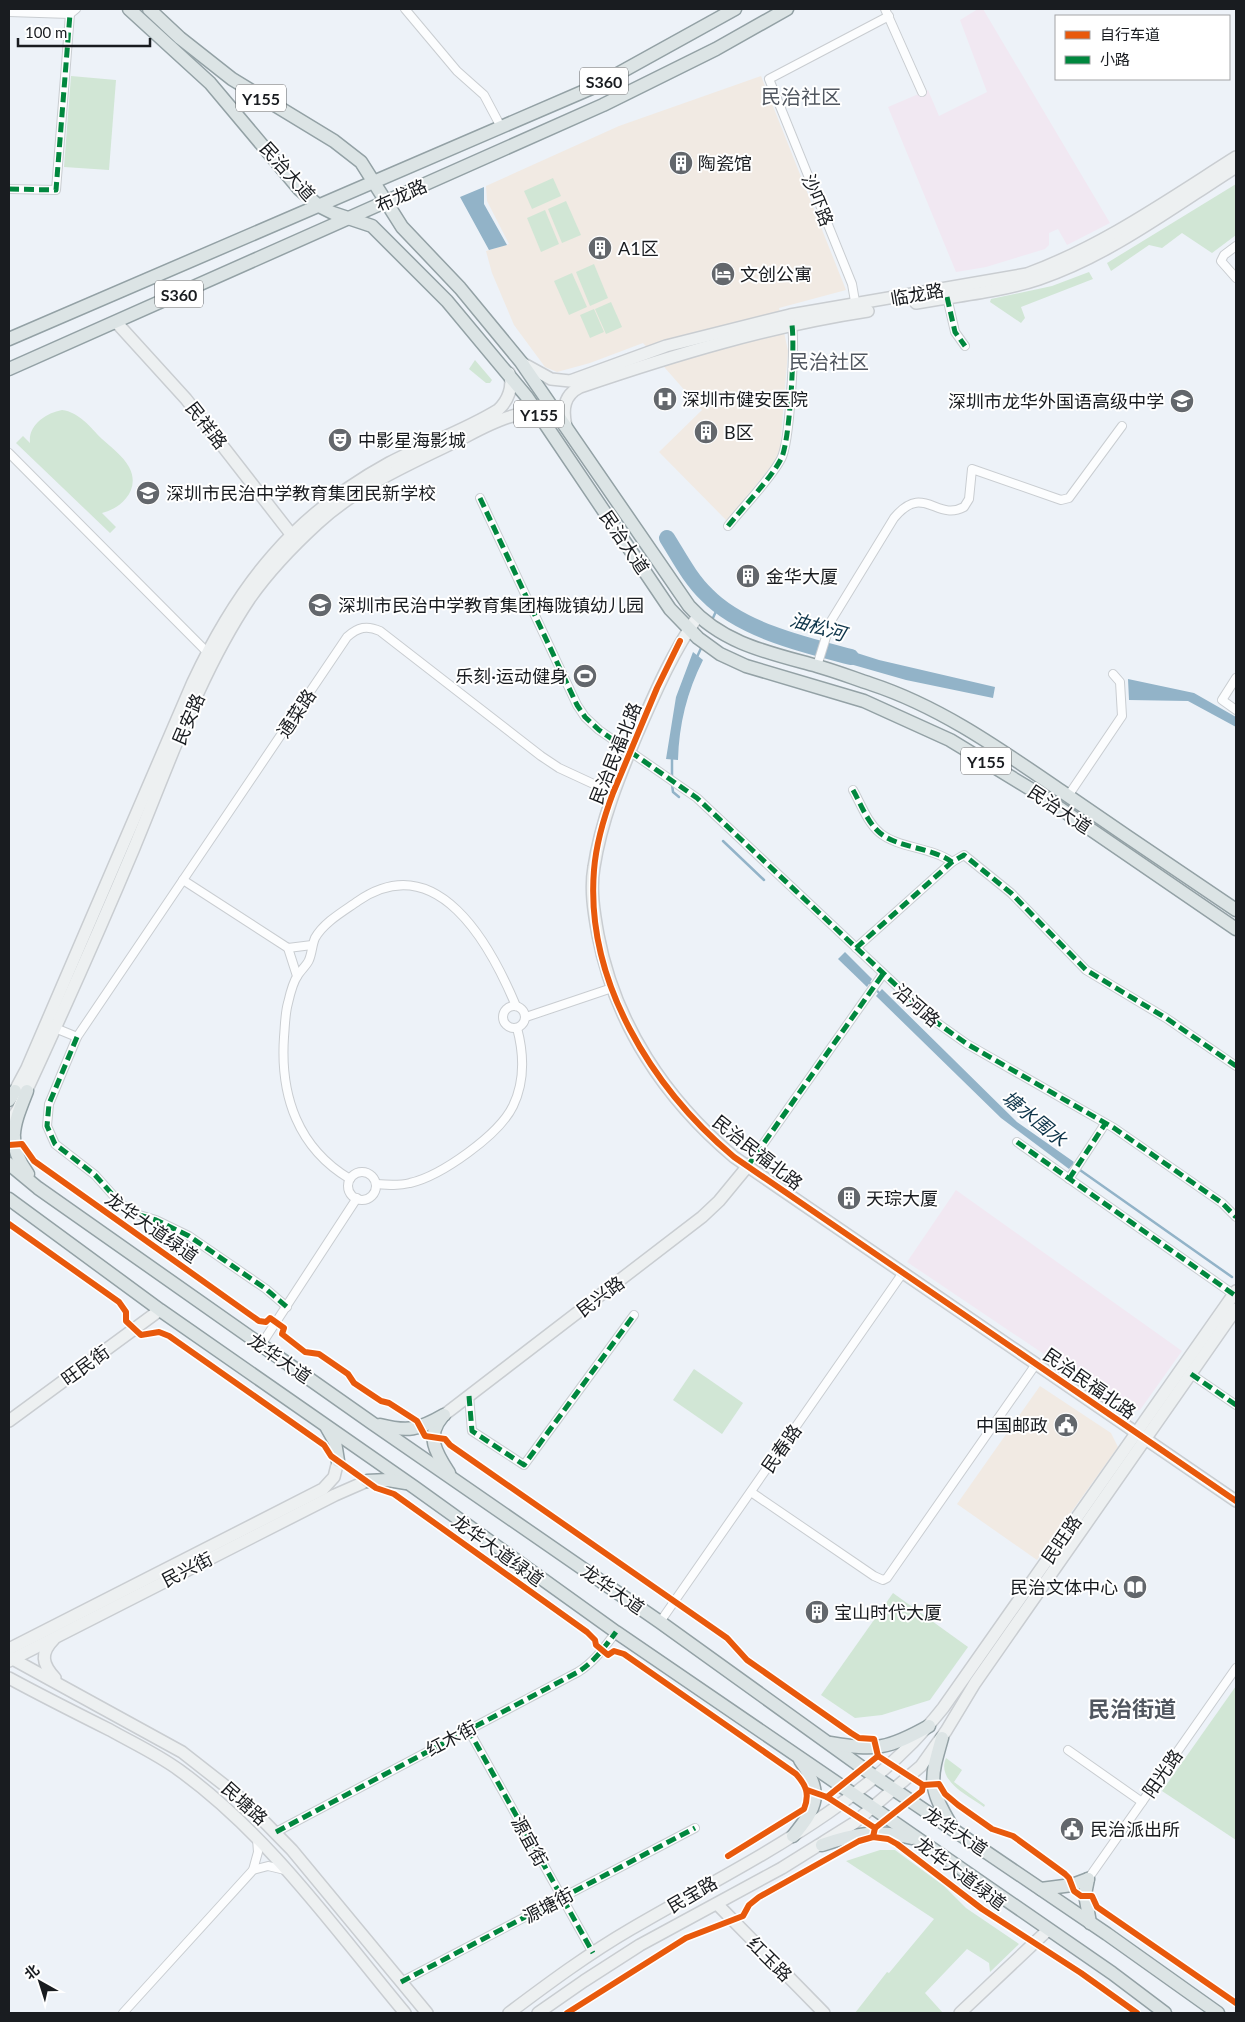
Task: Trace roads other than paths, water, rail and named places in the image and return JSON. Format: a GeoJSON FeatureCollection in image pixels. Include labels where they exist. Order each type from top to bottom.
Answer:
{"type":"FeatureCollection","features":[{"type":"Feature","properties":{"kind":"main road","name":"民治大道"},"geometry":{"type":"LineString","coordinates":[[129,9],[210,83],[299,189],[319,206],[372,226],[447,300],[508,372],[542,418],[670,609],[698,638],[710,647],[746,666],[864,700],[950,740],[1034,791],[1236,929]]}},
{"type":"Feature","properties":{"kind":"main road","name":"民治大道"},"geometry":{"type":"LineString","coordinates":[[150,9],[180,38],[232,79],[334,141],[361,162],[375,181],[402,228],[460,288],[521,362],[647,547],[702,619],[716,630],[760,652],[819,661],[904,696],[955,721],[1236,910]]}},
{"type":"Feature","properties":{"kind":"main road","name":"布龙路"},"geometry":{"type":"LineString","coordinates":[[9,339],[594,87],[735,9]]}},
{"type":"Feature","properties":{"kind":"main road","name":"布龙路"},"geometry":{"type":"LineString","coordinates":[[9,369],[603,105],[716,49],[787,9]]}},
{"type":"Feature","properties":{"kind":"main road","name":"临龙路"},"geometry":{"type":"LineString","coordinates":[[578,383],[692,350],[856,309],[1006,279],[1057,262],[1110,237],[1236,157]]}},
{"type":"Feature","properties":{"kind":"main road","name":"临龙路"},"geometry":{"type":"LineString","coordinates":[[578,383],[676,344],[805,312],[856,309],[947,297],[1037,280],[1069,268],[1114,244],[1236,167]]}},
{"type":"Feature","properties":{"kind":"main road","name":"民祥路"},"geometry":{"type":"LineString","coordinates":[[116,322],[186,399],[291,534]]}},
{"type":"Feature","properties":{"kind":"main road"},"geometry":{"type":"LineString","coordinates":[[521,362],[551,379],[578,383]]}},
{"type":"Feature","properties":{"kind":"main road"},"geometry":{"type":"LineString","coordinates":[[494,418],[508,395],[511,382],[508,372]]}},
{"type":"Feature","properties":{"kind":"main road"},"geometry":{"type":"LineString","coordinates":[[566,427],[564,417],[565,403],[578,383]]}},
{"type":"Feature","properties":{"kind":"main road"},"geometry":{"type":"LineString","coordinates":[[494,418],[522,414],[533,414],[542,418]]}},
{"type":"Feature","properties":{"kind":"main road","name":"民安路"},"geometry":{"type":"LineString","coordinates":[[9,1124],[15,1096],[207,652],[246,590],[291,534],[335,496],[369,475],[494,418]]}},
{"type":"Feature","properties":{"kind":"main road","name":"民安路"},"geometry":{"type":"LineString","coordinates":[[15,1096],[55,1028],[89,955],[197,699],[227,635],[252,596],[286,556],[318,523],[355,494],[494,418]]}},
{"type":"Feature","properties":{"kind":"main road","name":"民治民福北路"},"geometry":{"type":"LineString","coordinates":[[702,619],[689,629],[672,656],[630,751],[607,811],[594,868],[594,915],[604,966],[612,988],[643,1054],[671,1094],[703,1130],[747,1166],[1236,1501]]}},
{"type":"Feature","properties":{"kind":"main road"},"geometry":{"type":"LineString","coordinates":[[15,1096],[12,1134],[17,1157],[38,1188]]}},
{"type":"Feature","properties":{"kind":"main road","name":"龙华大道"},"geometry":{"type":"LineString","coordinates":[[9,1164],[38,1188],[260,1345],[660,1622],[874,1776],[1041,1889],[1218,2013]]}},
{"type":"Feature","properties":{"kind":"main road","name":"民兴路"},"geometry":{"type":"LineString","coordinates":[[444,1415],[702,1217],[719,1201],[747,1166]]}},
{"type":"Feature","properties":{"kind":"main road","name":"龙华大道"},"geometry":{"type":"LineString","coordinates":[[9,1199],[160,1310],[322,1422],[616,1632],[1112,1973],[1165,2013]]}},
{"type":"Feature","properties":{"kind":"main road"},"geometry":{"type":"LineString","coordinates":[[9,1203],[21,1209]]}},
{"type":"Feature","properties":{"kind":"main road","name":"民旺路"},"geometry":{"type":"LineString","coordinates":[[893,1789],[921,1766],[942,1738],[975,1683],[1235,1294]]}},
{"type":"Feature","properties":{"kind":"main road","name":"民旺路"},"geometry":{"type":"LineString","coordinates":[[874,1776],[929,1726],[1140,1437],[1191,1374],[1236,1309]]}},
{"type":"Feature","properties":{"kind":"main road","name":"旺民街"},"geometry":{"type":"LineString","coordinates":[[9,1421],[160,1310]]}},
{"type":"Feature","properties":{"kind":"main road"},"geometry":{"type":"LineString","coordinates":[[372,1423],[408,1430],[425,1425],[444,1415]]}},
{"type":"Feature","properties":{"kind":"main road"},"geometry":{"type":"LineString","coordinates":[[444,1415],[434,1430],[433,1442],[436,1453],[454,1479]]}},
{"type":"Feature","properties":{"kind":"main road"},"geometry":{"type":"LineString","coordinates":[[322,1422],[332,1435],[338,1461]]}},
{"type":"Feature","properties":{"kind":"main road","name":"民兴街"},"geometry":{"type":"LineString","coordinates":[[10,1656],[323,1488],[334,1477],[338,1461]]}},
{"type":"Feature","properties":{"kind":"main road"},"geometry":{"type":"LineString","coordinates":[[367,1481],[388,1480],[414,1487]]}},
{"type":"Feature","properties":{"kind":"main road","name":"民兴街"},"geometry":{"type":"LineString","coordinates":[[10,1656],[367,1481]]}},
{"type":"Feature","properties":{"kind":"main road"},"geometry":{"type":"LineString","coordinates":[[61,1685],[46,1668],[43,1659],[47,1647],[62,1632]]}},
{"type":"Feature","properties":{"kind":"main road","name":"民塘路"},"geometry":{"type":"LineString","coordinates":[[10,1656],[182,1752],[242,1799],[276,1832],[427,2013]]}},
{"type":"Feature","properties":{"kind":"main road","name":"民塘路"},"geometry":{"type":"LineString","coordinates":[[9,1678],[151,1752],[185,1775],[256,1836],[405,2013]]}},
{"type":"Feature","properties":{"kind":"main road"},"geometry":{"type":"LineString","coordinates":[[826,1742],[878,1749],[896,1743],[929,1726]]}},
{"type":"Feature","properties":{"kind":"main road"},"geometry":{"type":"LineString","coordinates":[[942,1738],[934,1766],[932,1785],[939,1805],[953,1830]]}},
{"type":"Feature","properties":{"kind":"main road"},"geometry":{"type":"LineString","coordinates":[[794,1836],[814,1808],[815,1793],[808,1772],[796,1754]]}},
{"type":"Feature","properties":{"kind":"main road","name":"民宝路"},"geometry":{"type":"LineString","coordinates":[[509,2013],[593,1953],[822,1818],[874,1776]]}},
{"type":"Feature","properties":{"kind":"main road","name":"民宝路"},"geometry":{"type":"LineString","coordinates":[[538,2013],[619,1958],[822,1845],[854,1823],[893,1789]]}},
{"type":"Feature","properties":{"kind":"main road"},"geometry":{"type":"LineString","coordinates":[[822,1845],[866,1832],[889,1833],[920,1841]]}},
{"type":"Feature","properties":{"kind":"main road"},"geometry":{"type":"LineString","coordinates":[[1041,1889],[1072,1885],[1088,1878]]}},
{"type":"Feature","properties":{"kind":"main road"},"geometry":{"type":"LineString","coordinates":[[1088,1878],[1085,1894],[1090,1923]]}},
{"type":"Feature","properties":{"kind":"main road","name":"红玉路"},"geometry":{"type":"LineString","coordinates":[[717,1904],[824,2013]]}},
{"type":"Feature","properties":{"kind":"main road"},"geometry":{"type":"LineString","coordinates":[[960,2013],[1048,1930]]}},
{"type":"Feature","properties":{"kind":"street"},"geometry":{"type":"LineString","coordinates":[[405,9],[457,71],[484,95],[501,127]]}},
{"type":"Feature","properties":{"kind":"street"},"geometry":{"type":"LineString","coordinates":[[9,12],[73,12],[56,190],[9,189]]}},
{"type":"Feature","properties":{"kind":"street"},"geometry":{"type":"LineString","coordinates":[[887,12],[922,92]]}},
{"type":"Feature","properties":{"kind":"street","name":"沙吓路"},"geometry":{"type":"LineString","coordinates":[[856,309],[852,284],[769,79],[887,12]]}},
{"type":"Feature","properties":{"kind":"street"},"geometry":{"type":"LineString","coordinates":[[1236,246],[1221,259],[1223,265],[1236,278]]}},
{"type":"Feature","properties":{"kind":"street"},"geometry":{"type":"LineString","coordinates":[[947,297],[955,332],[965,346]]}},
{"type":"Feature","properties":{"kind":"street"},"geometry":{"type":"LineString","coordinates":[[728,526],[778,464],[785,448],[794,346],[792,325]]}},
{"type":"Feature","properties":{"kind":"street"},"geometry":{"type":"LineString","coordinates":[[819,661],[823,642],[832,617],[904,506],[917,502],[949,510],[960,509],[969,499],[972,469],[1061,500],[1069,498],[1122,426]]}},
{"type":"Feature","properties":{"kind":"street"},"geometry":{"type":"LineString","coordinates":[[9,453],[207,652]]}},
{"type":"Feature","properties":{"kind":"street","name":"沿河路"},"geometry":{"type":"LineString","coordinates":[[480,498],[577,705],[585,717],[599,730],[682,786],[703,804],[856,948],[882,976],[947,1031],[1105,1124],[1222,1203],[1236,1217]]}},
{"type":"Feature","properties":{"kind":"street","name":"通菜路"},"geometry":{"type":"LineString","coordinates":[[287,1307],[266,1289],[189,1236],[128,1210],[111,1195],[95,1175],[55,1144],[47,1126],[46,1116],[49,1104],[77,1037],[348,637],[363,627],[371,627],[380,631],[550,763],[613,793]]}},
{"type":"Feature","properties":{"kind":"street"},"geometry":{"type":"LineString","coordinates":[[1068,796],[1122,716],[1119,702],[1120,682],[1113,674]]}},
{"type":"Feature","properties":{"kind":"street"},"geometry":{"type":"LineString","coordinates":[[1236,678],[1222,700],[1236,710]]}},
{"type":"Feature","properties":{"kind":"street"},"geometry":{"type":"LineString","coordinates":[[853,790],[869,819],[881,834],[936,853],[952,862]]}},
{"type":"Feature","properties":{"kind":"street"},"geometry":{"type":"LineString","coordinates":[[856,948],[952,862],[961,855],[966,856],[1031,912],[1086,970],[1166,1018],[1236,1066]]}},
{"type":"Feature","properties":{"kind":"street"},"geometry":{"type":"LineString","coordinates":[[183,880],[288,948],[297,976]]}},
{"type":"Feature","properties":{"kind":"street"},"geometry":{"type":"LineString","coordinates":[[350,1179],[330,1167],[316,1152],[300,1126],[286,1090],[283,1059],[287,1006],[297,976],[310,959],[312,945],[316,936],[331,920],[365,897],[388,886],[404,884],[420,886],[436,894],[458,910],[472,926],[499,967],[516,1006],[524,1011],[526,1016],[524,1023],[518,1028],[508,1027],[503,1018],[507,1008],[516,1006]]}},
{"type":"Feature","properties":{"kind":"street"},"geometry":{"type":"LineString","coordinates":[[288,948],[312,945]]}},
{"type":"Feature","properties":{"kind":"street"},"geometry":{"type":"LineString","coordinates":[[747,1166],[882,976]]}},
{"type":"Feature","properties":{"kind":"street"},"geometry":{"type":"LineString","coordinates":[[526,1016],[612,988]]}},
{"type":"Feature","properties":{"kind":"street"},"geometry":{"type":"LineString","coordinates":[[55,1028],[77,1037]]}},
{"type":"Feature","properties":{"kind":"street"},"geometry":{"type":"LineString","coordinates":[[376,1184],[395,1186],[434,1175],[480,1142],[503,1121],[513,1107],[522,1080],[523,1050],[518,1028]]}},
{"type":"Feature","properties":{"kind":"street"},"geometry":{"type":"LineString","coordinates":[[1071,1176],[1105,1124]]}},
{"type":"Feature","properties":{"kind":"street"},"geometry":{"type":"LineString","coordinates":[[1017,1142],[1071,1176],[1235,1294]]}},
{"type":"Feature","properties":{"kind":"street"},"geometry":{"type":"LineString","coordinates":[[362,1172],[372,1176],[376,1184],[372,1195],[364,1199],[357,1198],[349,1188],[350,1179],[355,1174],[362,1172]]}},
{"type":"Feature","properties":{"kind":"street"},"geometry":{"type":"LineString","coordinates":[[260,1345],[287,1307],[357,1198]]}},
{"type":"Feature","properties":{"kind":"street","name":"民春路"},"geometry":{"type":"LineString","coordinates":[[660,1622],[902,1274]]}},
{"type":"Feature","properties":{"kind":"street"},"geometry":{"type":"LineString","coordinates":[[469,1396],[472,1431],[524,1466],[634,1315]]}},
{"type":"Feature","properties":{"kind":"street"},"geometry":{"type":"LineString","coordinates":[[751,1492],[874,1576],[883,1580],[888,1578],[1036,1364]]}},
{"type":"Feature","properties":{"kind":"street"},"geometry":{"type":"LineString","coordinates":[[1191,1374],[1236,1405]]}},
{"type":"Feature","properties":{"kind":"street","name":"红木街"},"geometry":{"type":"LineString","coordinates":[[276,1832],[589,1665],[616,1632]]}},
{"type":"Feature","properties":{"kind":"street","name":"阳光路"},"geometry":{"type":"LineString","coordinates":[[1088,1878],[1236,1668]]}},
{"type":"Feature","properties":{"kind":"street","name":"源宜街"},"geometry":{"type":"LineString","coordinates":[[468,1729],[593,1953]]}},
{"type":"Feature","properties":{"kind":"street"},"geometry":{"type":"LineString","coordinates":[[1068,1750],[1142,1802]]}},
{"type":"Feature","properties":{"kind":"street","name":"源塘街"},"geometry":{"type":"LineString","coordinates":[[401,1982],[695,1828]]}},
{"type":"Feature","properties":{"kind":"street"},"geometry":{"type":"LineString","coordinates":[[123,2013],[253,1870],[258,1852],[256,1836]]}},
{"type":"Feature","properties":{"kind":"street"},"geometry":{"type":"LineString","coordinates":[[253,1870],[268,1866],[286,1870]]}},
{"type":"Feature","properties":{"kind":"water"},"geometry":{"type":"Polygon","coordinates":[[[484,187],[484,204],[507,245],[489,250],[460,197],[484,187]]]}},
{"type":"Feature","properties":{"kind":"water"},"geometry":{"type":"Polygon","coordinates":[[[671,535],[697,573],[687,581],[663,541],[671,535]]]}},
{"type":"Feature","properties":{"kind":"water"},"geometry":{"type":"Polygon","coordinates":[[[709,588],[728,606],[745,615],[740,626],[699,595],[709,588]]]}},
{"type":"Feature","properties":{"kind":"water"},"geometry":{"type":"Polygon","coordinates":[[[760,622],[788,635],[814,643],[810,652],[755,633],[760,622]]]}},
{"type":"Feature","properties":{"kind":"water"},"geometry":{"type":"Polygon","coordinates":[[[838,647],[879,660],[995,687],[993,698],[906,680],[829,658],[832,649],[838,647]]]}},
{"type":"Feature","properties":{"kind":"water"},"geometry":{"type":"Polygon","coordinates":[[[693,652],[703,660],[692,684],[685,709],[680,734],[678,760],[666,759],[676,697],[693,652]]]}},
{"type":"Feature","properties":{"kind":"water"},"geometry":{"type":"Polygon","coordinates":[[[1128,679],[1194,693],[1236,717],[1236,727],[1188,701],[1129,700],[1128,679]]]}},
{"type":"Feature","properties":{"kind":"water"},"geometry":{"type":"Polygon","coordinates":[[[845,952],[872,979],[867,987],[838,959],[845,952]]]}},
{"type":"Feature","properties":{"kind":"water"},"geometry":{"type":"Polygon","coordinates":[[[882,989],[1017,1122],[1074,1162],[1069,1169],[1001,1118],[876,996],[882,989]]]}},
{"type":"Feature","properties":{"kind":"waterway","name":"油松河"},"geometry":{"type":"LineString","coordinates":[[667,538],[685,568],[701,589],[737,618],[774,635],[851,657]]}},
{"type":"Feature","properties":{"kind":"waterway","name":"塘水围水"},"geometry":{"type":"LineString","coordinates":[[712,620],[718,607]]}},
{"type":"Feature","properties":{"kind":"waterway","name":"塘水围水"},"geometry":{"type":"LineString","coordinates":[[697,657],[702,646]]}},
{"type":"Feature","properties":{"kind":"waterway","name":"塘水围水"},"geometry":{"type":"LineString","coordinates":[[672,757],[672,779]]}},
{"type":"Feature","properties":{"kind":"waterway","name":"塘水围水"},"geometry":{"type":"LineString","coordinates":[[672,784],[673,792],[679,797]]}},
{"type":"Feature","properties":{"kind":"waterway","name":"塘水围水"},"geometry":{"type":"LineString","coordinates":[[723,841],[764,880]]}},
{"type":"Feature","properties":{"kind":"waterway","name":"塘水围水"},"geometry":{"type":"LineString","coordinates":[[868,981],[881,995]]}},
{"type":"Feature","properties":{"kind":"waterway","name":"塘水围水"},"geometry":{"type":"LineString","coordinates":[[1070,1163],[1232,1277]]}},
{"type":"Feature","properties":{"kind":"place","name":"陶瓷馆"},"geometry":{"type":"Point","coordinates":[681,163]}},
{"type":"Feature","properties":{"kind":"place","name":"A1区"},"geometry":{"type":"Point","coordinates":[600,248]}},
{"type":"Feature","properties":{"kind":"place","name":"文创公寓"},"geometry":{"type":"Point","coordinates":[723,274]}},
{"type":"Feature","properties":{"kind":"place","name":"深圳市健安医院"},"geometry":{"type":"Point","coordinates":[665,399]}},
{"type":"Feature","properties":{"kind":"place","name":"深圳市龙华外国语高级中学"},"geometry":{"type":"Point","coordinates":[1182,401]}},
{"type":"Feature","properties":{"kind":"place","name":"B区"},"geometry":{"type":"Point","coordinates":[706,432]}},
{"type":"Feature","properties":{"kind":"place","name":"中影星海影城"},"geometry":{"type":"Point","coordinates":[340,440]}},
{"type":"Feature","properties":{"kind":"place","name":"深圳市民治中学教育集团民新学校"},"geometry":{"type":"Point","coordinates":[148,493]}},
{"type":"Feature","properties":{"kind":"place","name":"金华大厦"},"geometry":{"type":"Point","coordinates":[748,576]}},
{"type":"Feature","properties":{"kind":"place","name":"深圳市民治中学教育集团梅陇镇幼儿园"},"geometry":{"type":"Point","coordinates":[320,605]}},
{"type":"Feature","properties":{"kind":"place","name":"乐刻·运动健身"},"geometry":{"type":"Point","coordinates":[585,676]}},
{"type":"Feature","properties":{"kind":"place","name":"天琮大厦"},"geometry":{"type":"Point","coordinates":[849,1198]}},
{"type":"Feature","properties":{"kind":"place","name":"中国邮政"},"geometry":{"type":"Point","coordinates":[1066,1425]}},
{"type":"Feature","properties":{"kind":"place","name":"民治文体中心"},"geometry":{"type":"Point","coordinates":[1135,1587]}},
{"type":"Feature","properties":{"kind":"place","name":"宝山时代大厦"},"geometry":{"type":"Point","coordinates":[817,1612]}},
{"type":"Feature","properties":{"kind":"place","name":"民治派出所"},"geometry":{"type":"Point","coordinates":[1072,1829]}},
{"type":"Feature","properties":{"kind":"district","name":"民治社区"},"geometry":{"type":"Point","coordinates":[801,96]}},
{"type":"Feature","properties":{"kind":"district","name":"民治社区"},"geometry":{"type":"Point","coordinates":[829,361]}},
{"type":"Feature","properties":{"kind":"district","name":"民治街道"},"geometry":{"type":"Point","coordinates":[1132,1708]}}]}
